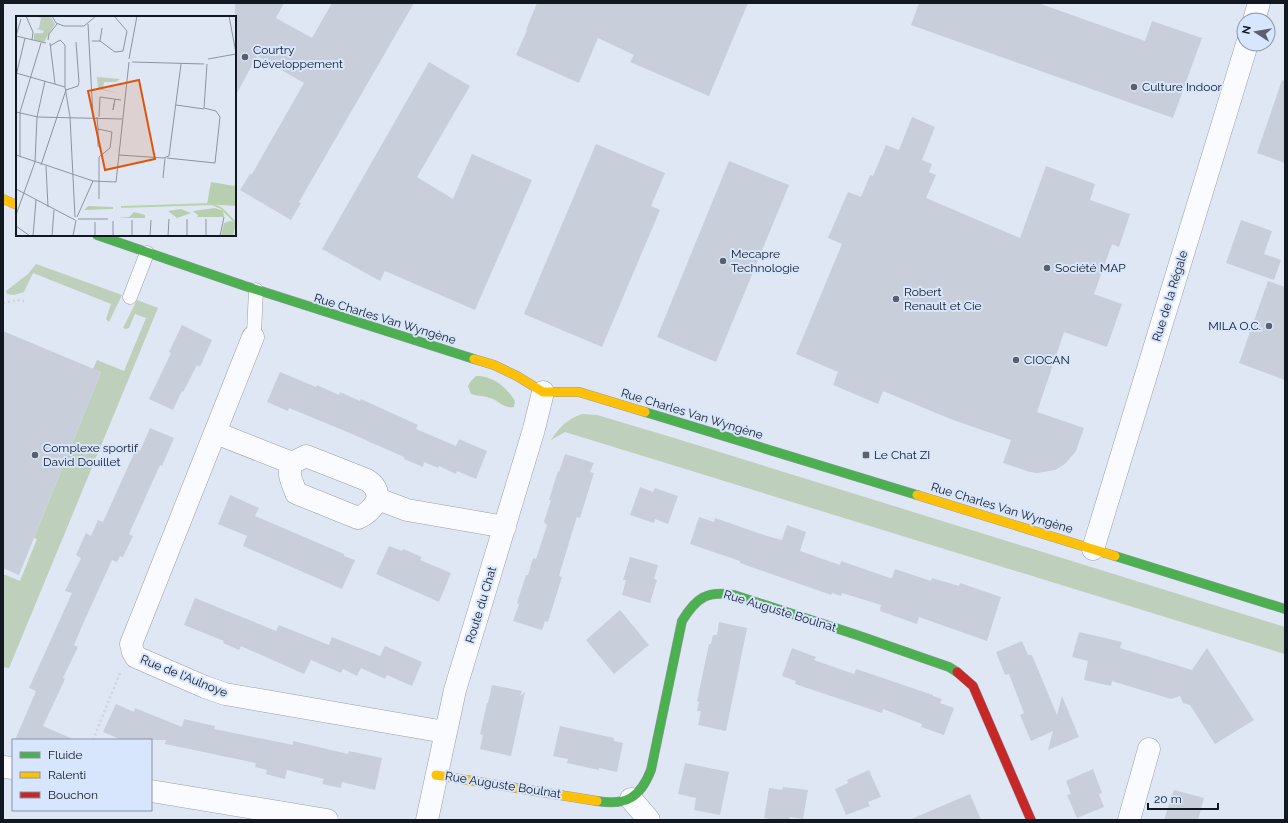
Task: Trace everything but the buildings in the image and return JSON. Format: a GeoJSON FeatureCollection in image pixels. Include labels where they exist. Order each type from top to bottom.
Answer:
{"type":"FeatureCollection","features":[{"type":"Feature","properties":{"kind":"street","name":"Rue de la Régale"},"geometry":{"type":"LineString","coordinates":[[1093,549],[1245,52]]}},
{"type":"Feature","properties":{"kind":"street"},"geometry":{"type":"LineString","coordinates":[[3,199],[16,204]]}},
{"type":"Feature","properties":{"kind":"street","name":"Rue Charles Van Wyngène"},"geometry":{"type":"LineString","coordinates":[[100,236],[314,310],[494,365],[517,376],[544,392],[579,392],[590,395],[1285,609]]}},
{"type":"Feature","properties":{"kind":"street","name":"Rue de l'Aulnoye"},"geometry":{"type":"LineString","coordinates":[[253,337],[131,644],[132,652],[136,657],[205,687],[225,694],[445,732]]}},
{"type":"Feature","properties":{"kind":"street","name":"Route du Chat"},"geometry":{"type":"LineString","coordinates":[[427,820],[455,690],[505,527],[544,392]]}},
{"type":"Feature","properties":{"kind":"street"},"geometry":{"type":"LineString","coordinates":[[216,433],[292,463]]}},
{"type":"Feature","properties":{"kind":"street"},"geometry":{"type":"LineString","coordinates":[[306,456],[367,480],[373,484],[377,490],[378,499],[373,508],[365,515],[358,518],[296,492],[289,470],[292,463],[306,456]]}},
{"type":"Feature","properties":{"kind":"street"},"geometry":{"type":"LineString","coordinates":[[378,499],[407,510],[505,527]]}},
{"type":"Feature","properties":{"kind":"street","name":"Rue Auguste Boulnat"},"geometry":{"type":"LineString","coordinates":[[436,775],[608,802],[620,803],[631,799],[647,782],[651,770],[682,621],[688,610],[702,598],[712,593],[722,592],[734,594],[857,635],[949,667],[959,673],[973,686],[1032,820]]}},
{"type":"Feature","properties":{"kind":"street"},"geometry":{"type":"LineString","coordinates":[[1129,820],[1149,749]]}},
{"type":"Feature","properties":{"kind":"street"},"geometry":{"type":"LineString","coordinates":[[152,791],[327,820]]}},
{"type":"Feature","properties":{"kind":"street"},"geometry":{"type":"LineString","coordinates":[[631,799],[649,820]]}},
{"type":"Feature","properties":{"kind":"lane"},"geometry":{"type":"LineString","coordinates":[[130,297],[147,253]]}},
{"type":"Feature","properties":{"kind":"lane","name":"Rue de l'Aulnoye"},"geometry":{"type":"LineString","coordinates":[[253,337],[256,290]]}},
{"type":"Feature","properties":{"kind":"path"},"geometry":{"type":"LineString","coordinates":[[3,303],[17,300],[24,301]]}},
{"type":"Feature","properties":{"kind":"path"},"geometry":{"type":"LineString","coordinates":[[93,739],[131,644]]}},
{"type":"Feature","properties":{"kind":"green space"},"geometry":{"type":"Polygon","coordinates":[[[36,264],[122,295],[109,322],[106,319],[111,304],[33,273],[24,292],[14,295],[7,294],[6,291],[28,274],[36,264]]]}},
{"type":"Feature","properties":{"kind":"green space"},"geometry":{"type":"Polygon","coordinates":[[[137,300],[158,308],[9,668],[3,667],[3,574],[20,581],[37,539],[34,538],[101,372],[93,369],[97,360],[124,371],[146,318],[135,314],[129,328],[123,328],[137,300]]]}},
{"type":"Feature","properties":{"kind":"green space"},"geometry":{"type":"Polygon","coordinates":[[[476,376],[482,376],[499,383],[508,391],[515,401],[514,407],[507,407],[493,399],[471,394],[468,386],[476,376]]]}},
{"type":"Feature","properties":{"kind":"green space"},"geometry":{"type":"Polygon","coordinates":[[[582,414],[597,415],[671,437],[1285,627],[1285,654],[565,432],[551,440],[564,424],[572,418],[582,414]]]}},
{"type":"Feature","properties":{"kind":"traffic: fast"},"geometry":{"type":"LineString","coordinates":[[100,236],[245,286],[474,359]]}},
{"type":"Feature","properties":{"kind":"traffic: fast"},"geometry":{"type":"LineString","coordinates":[[645,412],[917,495]]}},
{"type":"Feature","properties":{"kind":"traffic: fast"},"geometry":{"type":"LineString","coordinates":[[1115,556],[1285,609]]}},
{"type":"Feature","properties":{"kind":"traffic: fast"},"geometry":{"type":"LineString","coordinates":[[597,801],[624,801],[637,793],[647,780],[651,770],[682,621],[697,601],[709,595],[734,595],[857,635],[949,667],[957,672]]}},
{"type":"Feature","properties":{"kind":"traffic: slow"},"geometry":{"type":"LineString","coordinates":[[3,199],[16,205]]}},
{"type":"Feature","properties":{"kind":"traffic: slow"},"geometry":{"type":"LineString","coordinates":[[474,359],[494,365],[517,376],[543,392],[579,392],[645,412]]}},
{"type":"Feature","properties":{"kind":"traffic: slow"},"geometry":{"type":"LineString","coordinates":[[917,495],[1115,556]]}},
{"type":"Feature","properties":{"kind":"traffic: slow"},"geometry":{"type":"LineString","coordinates":[[436,775],[597,801]]}},
{"type":"Feature","properties":{"kind":"traffic: jam"},"geometry":{"type":"LineString","coordinates":[[957,672],[973,686],[1031,820]]}},
{"type":"Feature","properties":{"kind":"place","name":"Courtry Développement"},"geometry":{"type":"Point","coordinates":[245,57]}},
{"type":"Feature","properties":{"kind":"place","name":"Culture Indoor"},"geometry":{"type":"Point","coordinates":[1134,87]}},
{"type":"Feature","properties":{"kind":"place","name":"Mecapre Technologie"},"geometry":{"type":"Point","coordinates":[723,261]}},
{"type":"Feature","properties":{"kind":"place","name":"Société MAP"},"geometry":{"type":"Point","coordinates":[1047,268]}},
{"type":"Feature","properties":{"kind":"place","name":"Robert Renault et Cie"},"geometry":{"type":"Point","coordinates":[896,299]}},
{"type":"Feature","properties":{"kind":"place","name":"MILA O.C."},"geometry":{"type":"Point","coordinates":[1269,326]}},
{"type":"Feature","properties":{"kind":"place","name":"CIOCAN"},"geometry":{"type":"Point","coordinates":[1016,360]}},
{"type":"Feature","properties":{"kind":"place","name":"Complexe sportif David Douillet"},"geometry":{"type":"Point","coordinates":[35,455]}},
{"type":"Feature","properties":{"kind":"place","name":"Le Chat ZI"},"geometry":{"type":"Point","coordinates":[866,455]}}]}
